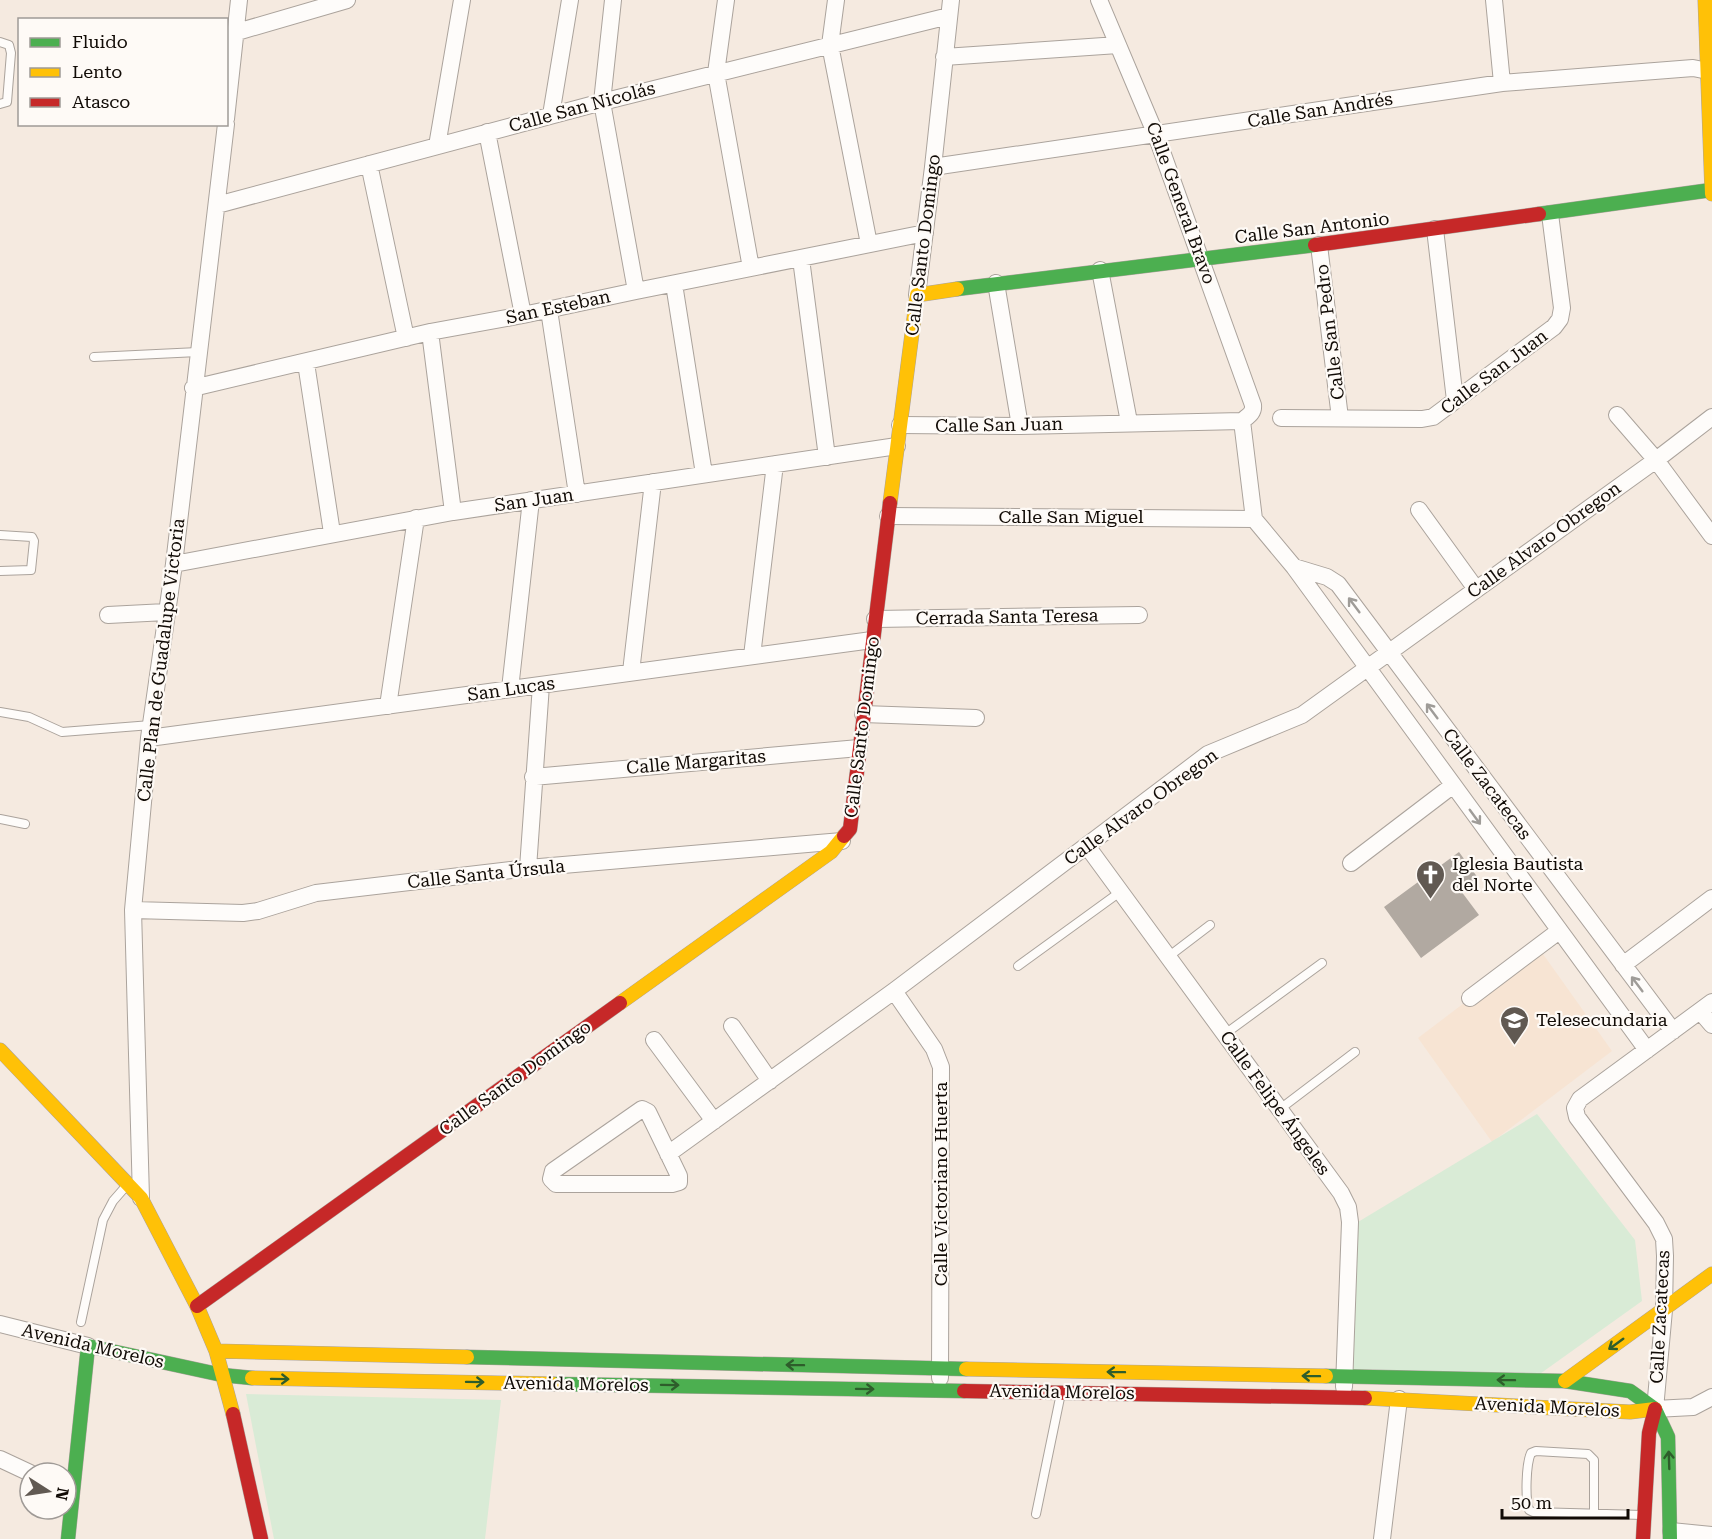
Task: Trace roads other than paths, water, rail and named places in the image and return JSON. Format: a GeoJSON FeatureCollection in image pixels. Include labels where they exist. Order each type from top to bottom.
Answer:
{"type":"FeatureCollection","features":[{"type":"Feature","properties":{"kind":"main road"},"geometry":{"type":"LineString","coordinates":[[1706,0],[1710,71],[1711,192]]}},
{"type":"Feature","properties":{"kind":"main road","name":"Calle San Antonio"},"geometry":{"type":"LineString","coordinates":[[917,296],[996,282],[1202,260],[1711,192]]}},
{"type":"Feature","properties":{"kind":"main road","name":"Calle Santo Domingo"},"geometry":{"type":"LineString","coordinates":[[197,1306],[831,852],[842,841],[850,829],[858,748],[917,296]]}},
{"type":"Feature","properties":{"kind":"main road"},"geometry":{"type":"LineString","coordinates":[[0,1050],[141,1198],[197,1306],[216,1350],[236,1425],[261,1539]]}},
{"type":"Feature","properties":{"kind":"main road"},"geometry":{"type":"LineString","coordinates":[[1565,1381],[1712,1274]]}},
{"type":"Feature","properties":{"kind":"main road"},"geometry":{"type":"LineString","coordinates":[[73,1461],[88,1346]]}},
{"type":"Feature","properties":{"kind":"main road","name":"Avenida Morelos"},"geometry":{"type":"LineString","coordinates":[[88,1346],[222,1375],[261,1379],[1343,1397],[1630,1412],[1655,1409]]}},
{"type":"Feature","properties":{"kind":"main road","name":"Avenida Morelos"},"geometry":{"type":"LineString","coordinates":[[216,1350],[1565,1381],[1630,1391],[1655,1409]]}},
{"type":"Feature","properties":{"kind":"main road"},"geometry":{"type":"LineString","coordinates":[[1643,1539],[1646,1515],[1648,1433],[1655,1409]]}},
{"type":"Feature","properties":{"kind":"main road"},"geometry":{"type":"LineString","coordinates":[[1655,1409],[1668,1437],[1671,1535]]}},
{"type":"Feature","properties":{"kind":"main road"},"geometry":{"type":"LineString","coordinates":[[68,1521],[68,1539]]}},
{"type":"Feature","properties":{"kind":"street"},"geometry":{"type":"LineString","coordinates":[[228,88],[237,32],[239,0]]}},
{"type":"Feature","properties":{"kind":"street"},"geometry":{"type":"LineString","coordinates":[[237,32],[347,0]]}},
{"type":"Feature","properties":{"kind":"street"},"geometry":{"type":"LineString","coordinates":[[437,146],[462,0]]}},
{"type":"Feature","properties":{"kind":"street"},"geometry":{"type":"LineString","coordinates":[[551,115],[570,0]]}},
{"type":"Feature","properties":{"kind":"street"},"geometry":{"type":"LineString","coordinates":[[613,0],[602,102],[636,291]]}},
{"type":"Feature","properties":{"kind":"street"},"geometry":{"type":"LineString","coordinates":[[726,0],[716,72],[751,268]]}},
{"type":"Feature","properties":{"kind":"street"},"geometry":{"type":"LineString","coordinates":[[836,0],[830,45],[869,244]]}},
{"type":"Feature","properties":{"kind":"street","name":"Calle General Bravo"},"geometry":{"type":"LineString","coordinates":[[1099,0],[1156,135],[1202,260],[1248,416],[1254,519]]}},
{"type":"Feature","properties":{"kind":"street"},"geometry":{"type":"LineString","coordinates":[[1494,0],[1502,83]]}},
{"type":"Feature","properties":{"kind":"street","name":"Calle San Nicolás"},"geometry":{"type":"LineString","coordinates":[[217,205],[551,115],[830,45],[950,8]]}},
{"type":"Feature","properties":{"kind":"street","name":"Calle Santo Domingo"},"geometry":{"type":"LineString","coordinates":[[917,296],[950,8]]}},
{"type":"Feature","properties":{"kind":"street"},"geometry":{"type":"LineString","coordinates":[[944,57],[1118,45]]}},
{"type":"Feature","properties":{"kind":"street","name":"Calle San Andrés"},"geometry":{"type":"LineString","coordinates":[[933,167],[1502,83],[1693,68],[1710,71]]}},
{"type":"Feature","properties":{"kind":"street","name":"Calle Plan de Guadalupe Victoria"},"geometry":{"type":"LineString","coordinates":[[141,1198],[133,910],[150,731],[174,564],[226,126]]}},
{"type":"Feature","properties":{"kind":"street"},"geometry":{"type":"LineString","coordinates":[[487,132],[523,315]]}},
{"type":"Feature","properties":{"kind":"street"},"geometry":{"type":"LineString","coordinates":[[369,164],[406,338]]}},
{"type":"Feature","properties":{"kind":"street","name":"Calle San Juan"},"geometry":{"type":"LineString","coordinates":[[1281,418],[1422,419],[1433,417],[1554,327],[1560,319],[1562,308],[1550,214]]}},
{"type":"Feature","properties":{"kind":"street"},"geometry":{"type":"LineString","coordinates":[[1435,229],[1455,400]]}},
{"type":"Feature","properties":{"kind":"street","name":"San Esteban"},"geometry":{"type":"LineString","coordinates":[[193,388],[430,332],[925,233]]}},
{"type":"Feature","properties":{"kind":"street","name":"Calle San Pedro"},"geometry":{"type":"LineString","coordinates":[[1319,245],[1340,418]]}},
{"type":"Feature","properties":{"kind":"street"},"geometry":{"type":"LineString","coordinates":[[801,259],[827,457]]}},
{"type":"Feature","properties":{"kind":"street"},"geometry":{"type":"LineString","coordinates":[[1100,270],[1129,422]]}},
{"type":"Feature","properties":{"kind":"street"},"geometry":{"type":"LineString","coordinates":[[996,282],[1020,426]]}},
{"type":"Feature","properties":{"kind":"street"},"geometry":{"type":"LineString","coordinates":[[674,284],[704,474]]}},
{"type":"Feature","properties":{"kind":"street"},"geometry":{"type":"LineString","coordinates":[[549,310],[577,494]]}},
{"type":"Feature","properties":{"kind":"street"},"geometry":{"type":"LineString","coordinates":[[430,332],[453,512]]}},
{"type":"Feature","properties":{"kind":"street"},"geometry":{"type":"LineString","coordinates":[[306,363],[332,533]]}},
{"type":"Feature","properties":{"kind":"street"},"geometry":{"type":"LineString","coordinates":[[1617,415],[1656,460],[1712,536]]}},
{"type":"Feature","properties":{"kind":"street","name":"Calle San Juan"},"geometry":{"type":"LineString","coordinates":[[900,425],[1020,426],[1248,416]]}},
{"type":"Feature","properties":{"kind":"street","name":"Calle Alvaro Obregon"},"geometry":{"type":"LineString","coordinates":[[668,1154],[894,991],[1208,754],[1302,715],[1656,460],[1712,417]]}},
{"type":"Feature","properties":{"kind":"street","name":"San Juan"},"geometry":{"type":"LineString","coordinates":[[174,564],[416,518],[897,446]]}},
{"type":"Feature","properties":{"kind":"street"},"geometry":{"type":"LineString","coordinates":[[752,656],[775,464]]}},
{"type":"Feature","properties":{"kind":"street"},"geometry":{"type":"LineString","coordinates":[[631,672],[653,482]]}},
{"type":"Feature","properties":{"kind":"street"},"geometry":{"type":"LineString","coordinates":[[510,689],[531,500]]}},
{"type":"Feature","properties":{"kind":"street"},"geometry":{"type":"LineString","coordinates":[[1419,510],[1476,589]]}},
{"type":"Feature","properties":{"kind":"street","name":"Calle San Miguel"},"geometry":{"type":"LineString","coordinates":[[888,516],[1254,519]]}},
{"type":"Feature","properties":{"kind":"street"},"geometry":{"type":"LineString","coordinates":[[388,706],[416,518]]}},
{"type":"Feature","properties":{"kind":"street","name":"Calle Zacatecas"},"geometry":{"type":"LineString","coordinates":[[1254,519],[1294,567],[1647,1050],[1580,1099],[1575,1108],[1577,1117],[1656,1223],[1664,1239],[1664,1310],[1655,1409]]}},
{"type":"Feature","properties":{"kind":"street","name":"Calle Zacatecas"},"geometry":{"type":"LineString","coordinates":[[1294,567],[1327,577],[1338,584],[1672,1031]]}},
{"type":"Feature","properties":{"kind":"street"},"geometry":{"type":"LineString","coordinates":[[108,615],[166,612]]}},
{"type":"Feature","properties":{"kind":"street","name":"Cerrada Santa Teresa"},"geometry":{"type":"LineString","coordinates":[[875,619],[1139,615]]}},
{"type":"Feature","properties":{"kind":"street","name":"San Lucas"},"geometry":{"type":"LineString","coordinates":[[150,731],[388,706],[872,640]]}},
{"type":"Feature","properties":{"kind":"street"},"geometry":{"type":"LineString","coordinates":[[528,868],[541,684]]}},
{"type":"Feature","properties":{"kind":"street"},"geometry":{"type":"LineString","coordinates":[[863,714],[976,718]]}},
{"type":"Feature","properties":{"kind":"street"},"geometry":{"type":"LineString","coordinates":[[1437,765],[1460,747]]}},
{"type":"Feature","properties":{"kind":"street","name":"Calle Margaritas"},"geometry":{"type":"LineString","coordinates":[[533,777],[858,748]]}},
{"type":"Feature","properties":{"kind":"street"},"geometry":{"type":"LineString","coordinates":[[1351,863],[1452,786]]}},
{"type":"Feature","properties":{"kind":"street","name":"Calle Santa Úrsula"},"geometry":{"type":"LineString","coordinates":[[133,910],[250,912],[316,893],[528,868],[842,841]]}},
{"type":"Feature","properties":{"kind":"street","name":"Calle Felipe Ángeles"},"geometry":{"type":"LineString","coordinates":[[1087,846],[1341,1193],[1348,1207],[1350,1222],[1343,1397]]}},
{"type":"Feature","properties":{"kind":"street"},"geometry":{"type":"LineString","coordinates":[[1623,965],[1712,898]]}},
{"type":"Feature","properties":{"kind":"street"},"geometry":{"type":"LineString","coordinates":[[1470,998],[1559,931]]}},
{"type":"Feature","properties":{"kind":"street","name":"Calle Victoriano Huerta"},"geometry":{"type":"LineString","coordinates":[[894,991],[934,1049],[941,1067],[940,1390]]}},
{"type":"Feature","properties":{"kind":"street"},"geometry":{"type":"LineString","coordinates":[[1647,1050],[1706,1006],[1712,1025]]}},
{"type":"Feature","properties":{"kind":"street"},"geometry":{"type":"LineString","coordinates":[[732,1026],[770,1081]]}},
{"type":"Feature","properties":{"kind":"street"},"geometry":{"type":"LineString","coordinates":[[654,1040],[714,1121]]}},
{"type":"Feature","properties":{"kind":"street"},"geometry":{"type":"LineString","coordinates":[[642,1108],[648,1112],[668,1154],[680,1182],[672,1184],[556,1184],[550,1179],[553,1171],[642,1108]]}},
{"type":"Feature","properties":{"kind":"street","name":"Avenida Morelos"},"geometry":{"type":"LineString","coordinates":[[0,1324],[88,1346]]}},
{"type":"Feature","properties":{"kind":"street"},"geometry":{"type":"LineString","coordinates":[[503,1383],[504,1358]]}},
{"type":"Feature","properties":{"kind":"street"},"geometry":{"type":"LineString","coordinates":[[1655,1409],[1693,1407],[1712,1397]]}},
{"type":"Feature","properties":{"kind":"street"},"geometry":{"type":"LineString","coordinates":[[1382,1539],[1399,1399]]}},
{"type":"Feature","properties":{"kind":"street"},"geometry":{"type":"LineString","coordinates":[[0,1459],[18,1467]]}},
{"type":"Feature","properties":{"kind":"street"},"geometry":{"type":"LineString","coordinates":[[1671,1535],[1712,1535]]}},
{"type":"Feature","properties":{"kind":"lane"},"geometry":{"type":"LineString","coordinates":[[0,42],[9,45],[11,53],[8,102],[0,104]]}},
{"type":"Feature","properties":{"kind":"lane"},"geometry":{"type":"LineString","coordinates":[[94,357],[198,352]]}},
{"type":"Feature","properties":{"kind":"lane"},"geometry":{"type":"LineString","coordinates":[[0,535],[27,535],[34,541],[31,570],[0,571]]}},
{"type":"Feature","properties":{"kind":"lane"},"geometry":{"type":"LineString","coordinates":[[0,712],[29,717],[62,732],[150,731]]}},
{"type":"Feature","properties":{"kind":"lane"},"geometry":{"type":"LineString","coordinates":[[0,819],[25,824]]}},
{"type":"Feature","properties":{"kind":"lane"},"geometry":{"type":"LineString","coordinates":[[1018,966],[1120,892]]}},
{"type":"Feature","properties":{"kind":"lane"},"geometry":{"type":"LineString","coordinates":[[1168,957],[1210,925]]}},
{"type":"Feature","properties":{"kind":"lane"},"geometry":{"type":"LineString","coordinates":[[1225,1034],[1322,963]]}},
{"type":"Feature","properties":{"kind":"lane"},"geometry":{"type":"LineString","coordinates":[[1280,1109],[1355,1052]]}},
{"type":"Feature","properties":{"kind":"lane"},"geometry":{"type":"LineString","coordinates":[[81,1322],[104,1220],[113,1201],[127,1185]]}},
{"type":"Feature","properties":{"kind":"lane"},"geometry":{"type":"LineString","coordinates":[[1036,1514],[1061,1392]]}},
{"type":"Feature","properties":{"kind":"lane"},"geometry":{"type":"LineString","coordinates":[[1594,1513],[1594,1460],[1591,1457],[1587,1454],[1536,1451],[1532,1453],[1529,1458],[1528,1474],[1527,1504],[1529,1510],[1533,1512],[1646,1515]]}},
{"type":"Feature","properties":{"kind":"place","name":"Iglesia Bautista del Norte"},"geometry":{"type":"Point","coordinates":[1431,900]}},
{"type":"Feature","properties":{"kind":"place","name":"Telesecundaria"},"geometry":{"type":"Point","coordinates":[1515,1046]}}]}
